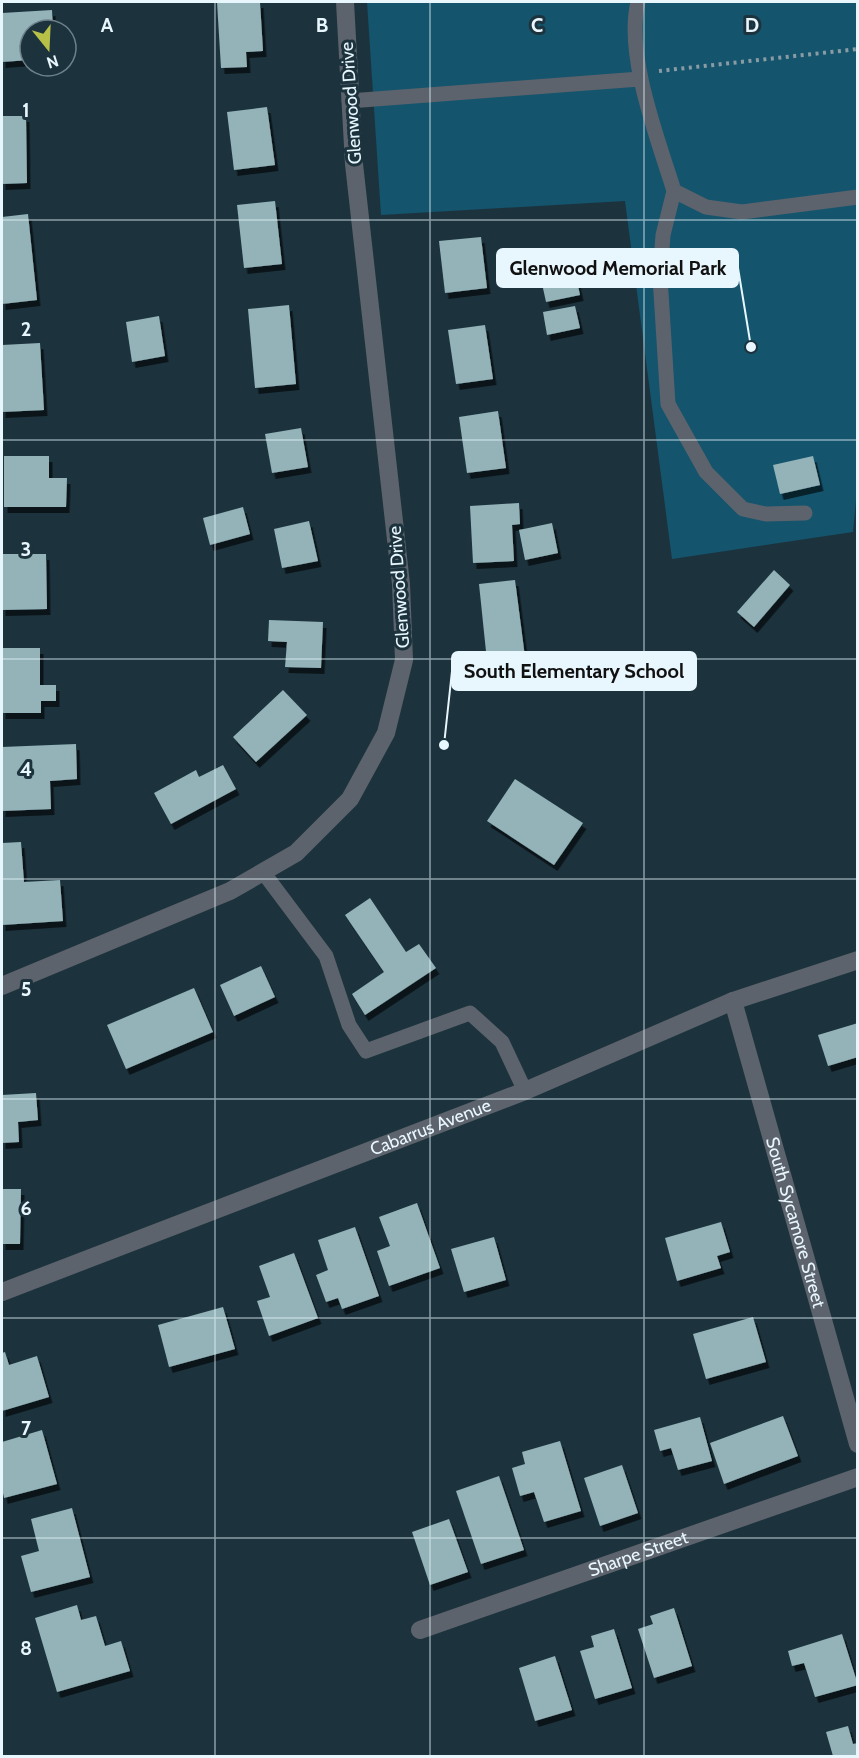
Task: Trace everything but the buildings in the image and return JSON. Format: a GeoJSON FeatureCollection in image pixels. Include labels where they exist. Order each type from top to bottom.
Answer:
{"type":"FeatureCollection","features":[{"type":"Feature","properties":{"kind":"street","name":"Glenwood Drive"},"geometry":{"type":"LineString","coordinates":[[2,986],[230,891],[296,853],[350,800],[386,733],[404,660],[401,584],[349,101],[345,2]]}},
{"type":"Feature","properties":{"kind":"street","name":"Cabarrus Avenue"},"geometry":{"type":"LineString","coordinates":[[2,1292],[525,1091],[734,1001],[858,960]]}},
{"type":"Feature","properties":{"kind":"street","name":"South Sycamore Street"},"geometry":{"type":"LineString","coordinates":[[734,1001],[858,1444]]}},
{"type":"Feature","properties":{"kind":"street","name":"Sharpe Street"},"geometry":{"type":"LineString","coordinates":[[420,1630],[858,1477]]}},
{"type":"Feature","properties":{"kind":"lane"},"geometry":{"type":"LineString","coordinates":[[638,2],[635,13],[640,79],[674,191],[663,235],[660,277],[668,404],[706,472],[743,509],[766,514],[805,513]]}},
{"type":"Feature","properties":{"kind":"lane"},"geometry":{"type":"LineString","coordinates":[[349,101],[640,79]]}},
{"type":"Feature","properties":{"kind":"lane"},"geometry":{"type":"LineString","coordinates":[[674,191],[706,207],[742,212],[858,197]]}},
{"type":"Feature","properties":{"kind":"lane"},"geometry":{"type":"LineString","coordinates":[[263,872],[326,956],[349,1025],[366,1051],[470,1013],[502,1042],[525,1091]]}},
{"type":"Feature","properties":{"kind":"path"},"geometry":{"type":"LineString","coordinates":[[659,71],[858,49]]}},
{"type":"Feature","properties":{"kind":"shaded area"},"geometry":{"type":"Polygon","coordinates":[[[367,2],[857,2],[858,478],[853,532],[672,559],[625,201],[381,215],[367,2]]]}},
{"type":"Feature","properties":{"kind":"place","name":"Glenwood Memorial Park"},"geometry":{"type":"Point","coordinates":[751,347]}},
{"type":"Feature","properties":{"kind":"place","name":"South Elementary School"},"geometry":{"type":"Point","coordinates":[444,745]}}]}
